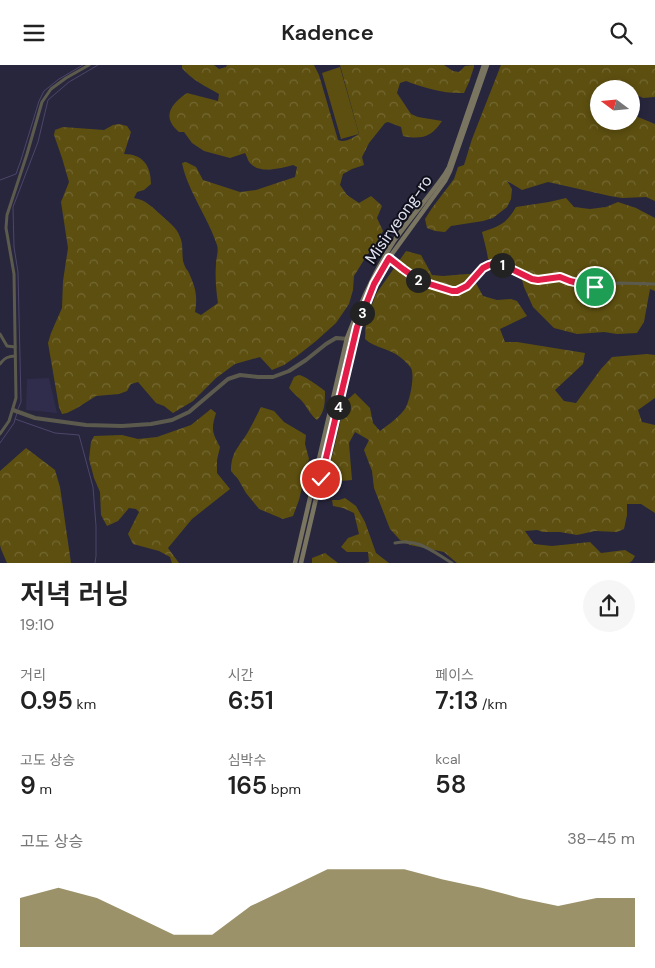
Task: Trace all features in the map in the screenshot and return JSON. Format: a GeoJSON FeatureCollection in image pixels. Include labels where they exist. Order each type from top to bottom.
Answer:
{"type":"FeatureCollection","features":[{"type":"Feature","properties":{"kind":"main road","name":"Misiryeong-ro"},"geometry":{"type":"LineString","coordinates":[[301,563],[353,340],[368,297],[389,258],[445,181],[485,65]]}},
{"type":"Feature","properties":{"kind":"main road","name":"Misiryeong-ro"},"geometry":{"type":"LineString","coordinates":[[296,563],[347,338],[360,303],[376,270],[406,225],[445,174],[485,65]]}},
{"type":"Feature","properties":{"kind":"street"},"geometry":{"type":"LineString","coordinates":[[0,434],[14,410],[16,398],[14,274],[6,227],[7,215],[42,102],[51,89],[89,65]]}},
{"type":"Feature","properties":{"kind":"street"},"geometry":{"type":"LineString","coordinates":[[389,258],[420,281],[457,291],[467,286],[483,268],[495,263],[538,280],[560,277],[595,287],[620,283],[655,284]]}},
{"type":"Feature","properties":{"kind":"street"},"geometry":{"type":"LineString","coordinates":[[0,335],[7,346],[15,347]]}},
{"type":"Feature","properties":{"kind":"street"},"geometry":{"type":"LineString","coordinates":[[14,410],[35,418],[86,425],[122,426],[172,420],[189,413],[228,379],[240,375],[273,377],[289,371],[336,338],[353,340]]}},
{"type":"Feature","properties":{"kind":"street"},"geometry":{"type":"LineString","coordinates":[[0,364],[9,356],[15,356]]}},
{"type":"Feature","properties":{"kind":"street"},"geometry":{"type":"LineString","coordinates":[[395,543],[406,541],[422,545],[452,563]]}},
{"type":"Feature","properties":{"kind":"shaded area"},"geometry":{"type":"Polygon","coordinates":[[[49,378],[57,413],[26,410],[27,379],[49,378]]]}},
{"type":"Feature","properties":{"kind":"green space"},"geometry":{"type":"Polygon","coordinates":[[[182,65],[214,65],[219,69],[227,65],[314,65],[319,75],[338,140],[344,141],[359,134],[340,65],[444,65],[453,71],[459,72],[465,66],[474,65],[474,67],[464,93],[435,90],[406,81],[400,83],[397,93],[411,114],[442,121],[430,134],[415,138],[403,136],[401,127],[388,122],[385,123],[369,143],[362,157],[364,165],[343,174],[340,185],[347,195],[359,203],[371,196],[382,206],[377,218],[383,231],[354,276],[349,304],[336,323],[316,341],[284,365],[272,370],[260,357],[235,364],[216,378],[193,401],[173,413],[156,403],[138,382],[131,384],[127,391],[119,394],[96,396],[77,408],[62,414],[59,407],[48,343],[62,308],[63,281],[68,248],[61,202],[69,182],[54,135],[55,130],[63,127],[104,130],[113,125],[127,126],[131,132],[124,154],[136,156],[145,162],[151,178],[151,184],[144,190],[137,192],[134,198],[142,200],[151,206],[172,224],[179,233],[184,264],[194,286],[195,312],[201,315],[218,303],[216,262],[218,247],[189,184],[182,163],[186,162],[196,167],[203,180],[240,192],[256,190],[295,177],[297,167],[293,165],[283,168],[260,169],[250,163],[245,153],[230,158],[204,151],[192,143],[184,132],[179,132],[170,121],[169,116],[176,102],[187,93],[218,101],[219,94],[190,76],[182,68],[182,65]]]}},
{"type":"Feature","properties":{"kind":"green space"},"geometry":{"type":"Polygon","coordinates":[[[501,65],[655,65],[655,97],[640,96],[640,80],[590,80],[590,130],[640,130],[640,118],[655,124],[655,201],[646,197],[622,198],[610,196],[548,182],[522,190],[507,181],[512,189],[511,199],[507,207],[493,218],[451,226],[445,232],[427,228],[425,219],[454,179],[458,167],[464,165],[472,139],[501,65]]]}},
{"type":"Feature","properties":{"kind":"green space"},"geometry":{"type":"Polygon","coordinates":[[[340,67],[359,134],[341,139],[322,73],[340,67]]]}},
{"type":"Feature","properties":{"kind":"green space"},"geometry":{"type":"Polygon","coordinates":[[[566,198],[574,207],[590,209],[606,207],[618,202],[636,208],[655,218],[655,291],[650,289],[644,322],[637,333],[617,334],[604,332],[577,334],[554,328],[533,307],[520,273],[514,265],[488,259],[482,232],[502,224],[516,207],[566,198]]]}},
{"type":"Feature","properties":{"kind":"green space"},"geometry":{"type":"Polygon","coordinates":[[[406,251],[421,255],[432,275],[471,274],[483,296],[497,300],[511,299],[517,301],[527,316],[500,329],[505,342],[517,342],[585,353],[583,364],[555,390],[564,401],[576,403],[612,357],[655,355],[655,398],[638,410],[642,422],[655,425],[655,513],[641,504],[627,504],[624,529],[617,532],[595,531],[577,535],[537,530],[525,531],[534,544],[552,546],[590,542],[601,553],[625,550],[635,556],[632,561],[629,563],[457,563],[444,552],[410,545],[400,540],[390,529],[374,488],[372,471],[364,450],[369,440],[355,432],[349,443],[352,480],[340,481],[333,478],[330,465],[345,402],[355,393],[370,408],[373,423],[380,431],[401,413],[408,403],[412,382],[411,368],[396,354],[365,339],[366,321],[376,294],[406,251]]]}},
{"type":"Feature","properties":{"kind":"green space"},"geometry":{"type":"Polygon","coordinates":[[[299,375],[309,379],[325,391],[325,403],[317,420],[289,388],[294,377],[299,375]]]}},
{"type":"Feature","properties":{"kind":"green space"},"geometry":{"type":"Polygon","coordinates":[[[261,407],[274,411],[284,422],[306,435],[305,444],[309,459],[299,500],[293,516],[283,519],[259,509],[231,471],[234,454],[261,407]]]}},
{"type":"Feature","properties":{"kind":"green space"},"geometry":{"type":"Polygon","coordinates":[[[211,409],[216,413],[213,430],[220,447],[217,473],[230,489],[192,519],[168,548],[179,563],[172,563],[170,557],[159,551],[133,544],[128,534],[139,512],[136,509],[129,508],[118,521],[107,526],[101,515],[100,492],[89,459],[91,442],[94,436],[122,435],[138,439],[157,437],[191,425],[211,409]]]}},
{"type":"Feature","properties":{"kind":"green space"},"geometry":{"type":"Polygon","coordinates":[[[26,448],[55,470],[60,487],[71,563],[7,563],[1,549],[0,471],[26,448]]]}},
{"type":"Feature","properties":{"kind":"green space"},"geometry":{"type":"Polygon","coordinates":[[[345,498],[356,506],[365,522],[376,553],[389,563],[365,563],[369,562],[368,552],[347,552],[341,547],[348,538],[359,534],[354,513],[333,506],[332,500],[345,498]]]}},
{"type":"Feature","properties":{"kind":"green space"},"geometry":{"type":"Polygon","coordinates":[[[325,553],[338,563],[312,563],[312,558],[325,553]]]}},
{"type":"Feature","properties":{"kind":"waterway"},"geometry":{"type":"LineString","coordinates":[[0,180],[16,174],[39,101],[44,91],[59,79],[83,65]]}},
{"type":"Feature","properties":{"kind":"waterway"},"geometry":{"type":"LineString","coordinates":[[18,409],[21,402],[18,272],[14,247],[13,207],[38,142],[48,100],[69,82],[98,65]]}},
{"type":"Feature","properties":{"kind":"waterway"},"geometry":{"type":"LineString","coordinates":[[0,443],[14,423],[17,413]]}},
{"type":"Feature","properties":{"kind":"waterway"},"geometry":{"type":"LineString","coordinates":[[15,419],[55,433],[79,435],[93,487],[96,526],[95,563]]}},
{"type":"Feature","properties":{"kind":"route"},"geometry":{"type":"LineString","coordinates":[[321,479],[357,327],[374,284],[389,258],[420,281],[452,291],[457,291],[467,286],[483,268],[495,263],[499,263],[532,279],[560,277],[595,287]]}}]}
